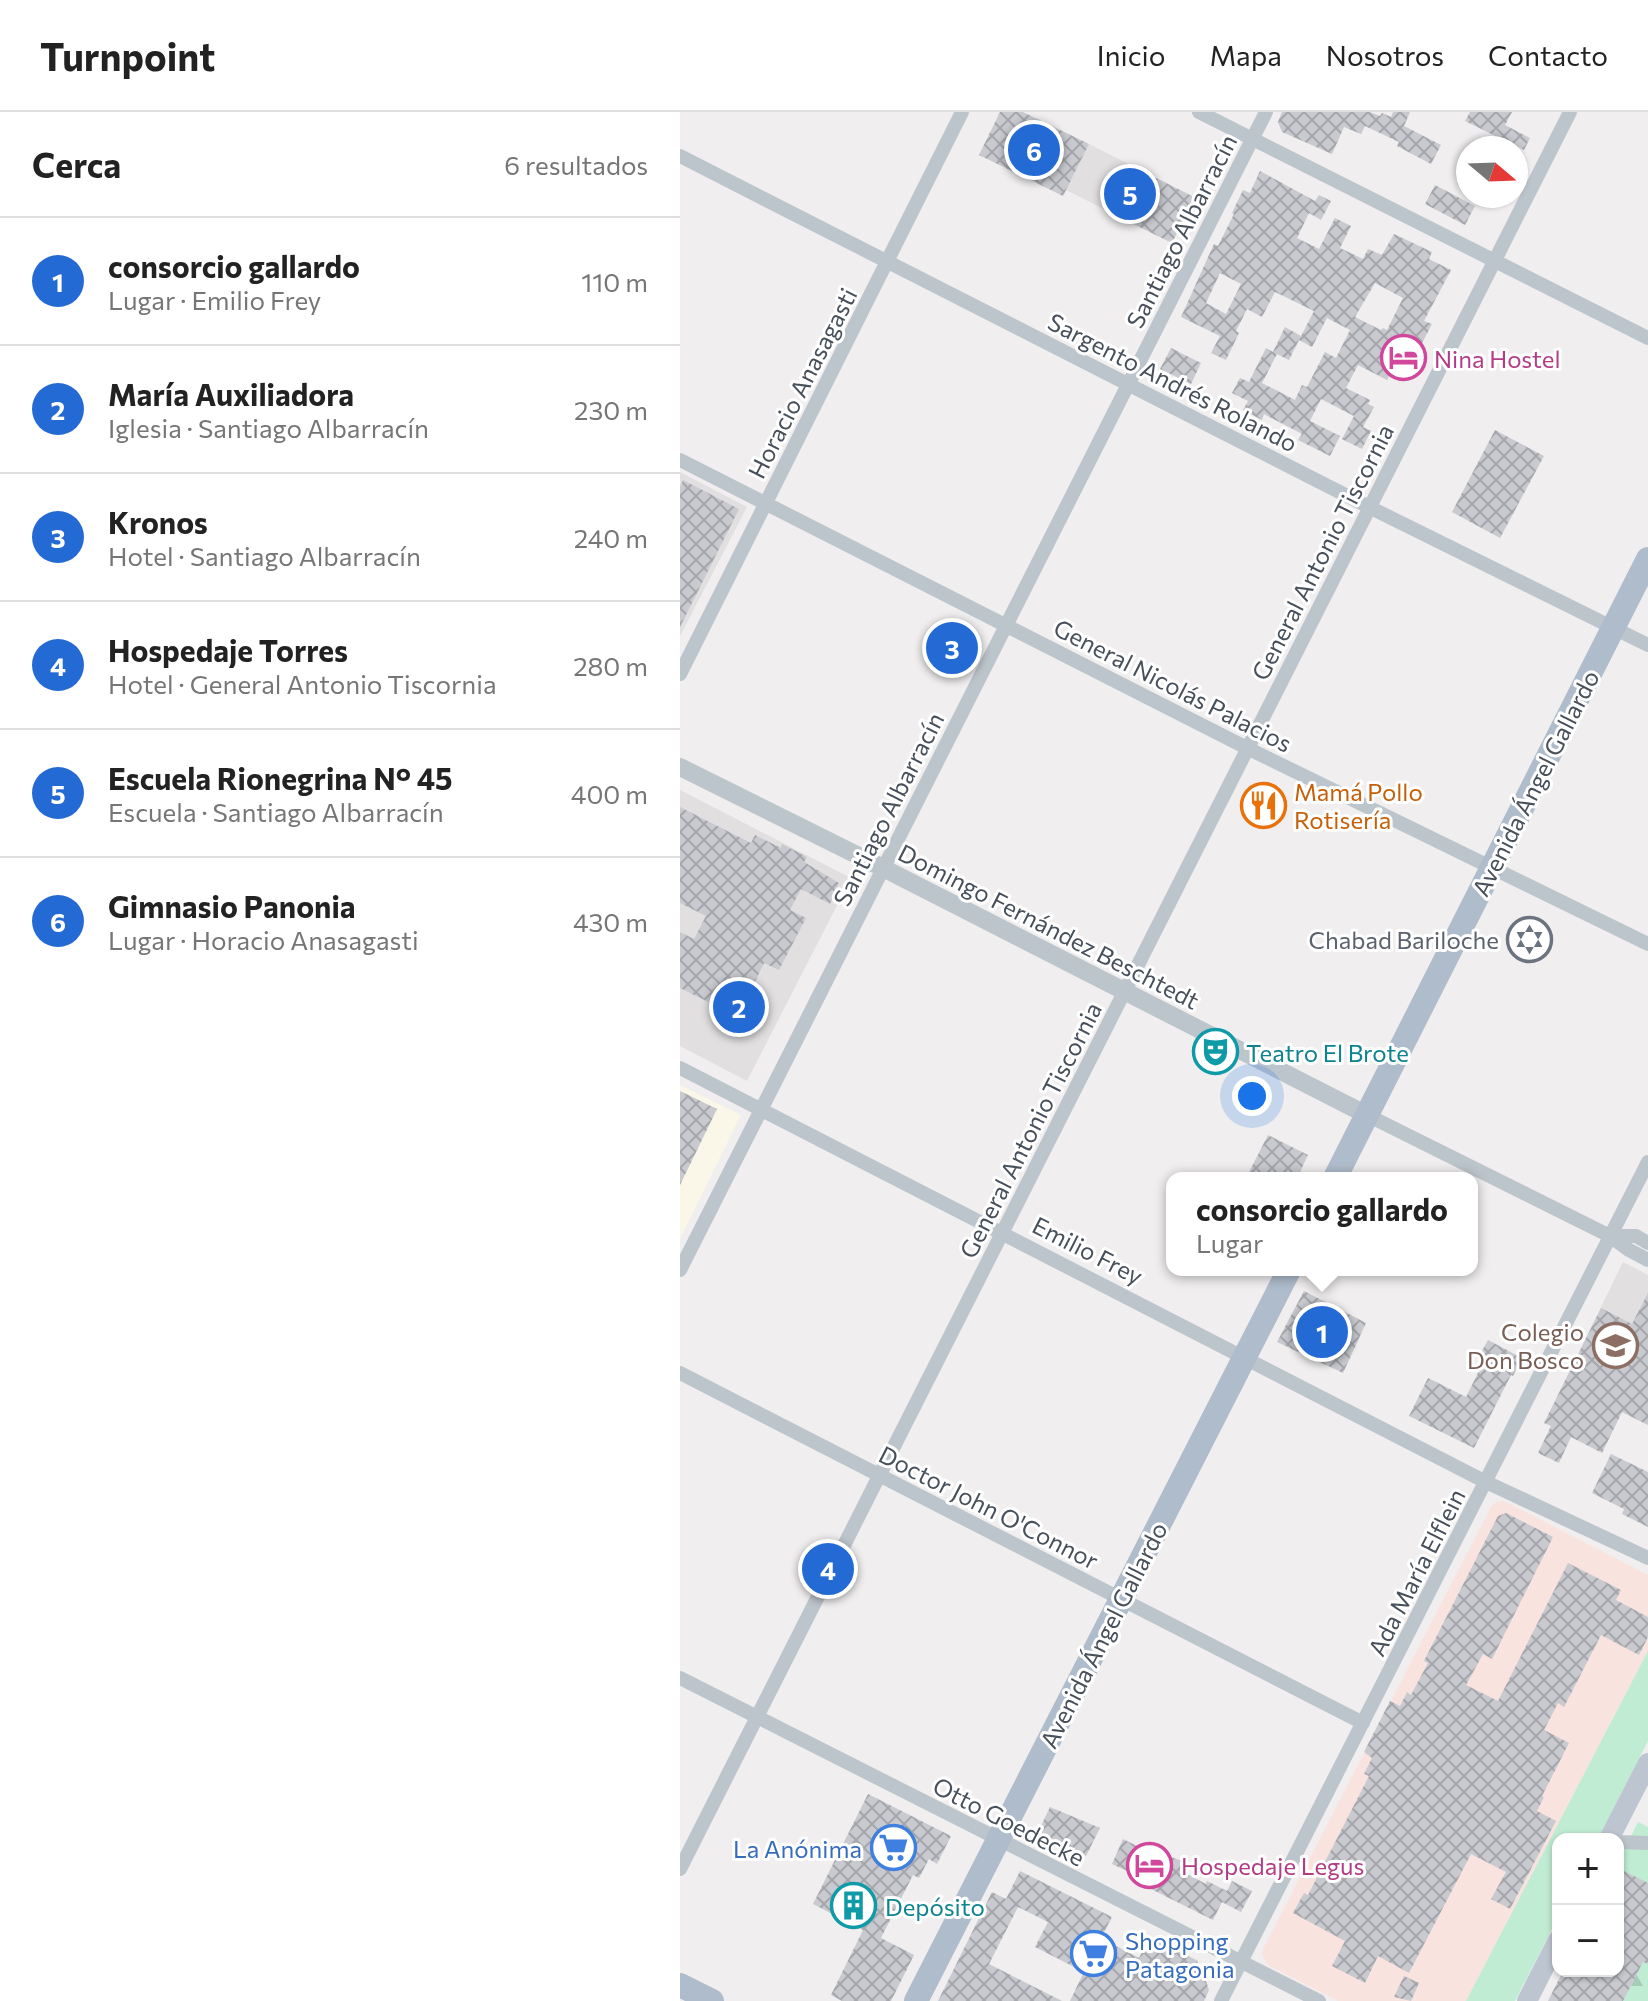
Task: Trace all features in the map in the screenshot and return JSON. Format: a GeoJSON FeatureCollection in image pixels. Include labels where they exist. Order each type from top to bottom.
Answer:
{"type":"FeatureCollection","features":[{"type":"Feature","properties":{"kind":"main road","name":"Avenida Ángel Gallardo"},"geometry":{"type":"LineString","coordinates":[[1338,1172],[1648,559]]}},
{"type":"Feature","properties":{"kind":"main road","name":"Avenida Ángel Gallardo"},"geometry":{"type":"LineString","coordinates":[[916,2001],[1286,1276]]}},
{"type":"Feature","properties":{"kind":"main road"},"geometry":{"type":"LineString","coordinates":[[1613,1833],[1648,1763]]}},
{"type":"Feature","properties":{"kind":"main road"},"geometry":{"type":"LineString","coordinates":[[1527,2001],[1552,1952]]}},
{"type":"Feature","properties":{"kind":"main road"},"geometry":{"type":"LineString","coordinates":[[680,1985],[712,2001]]}},
{"type":"Feature","properties":{"kind":"street","name":"Horacio Anasagasti"},"geometry":{"type":"LineString","coordinates":[[680,674],[962,112]]}},
{"type":"Feature","properties":{"kind":"street"},"geometry":{"type":"LineString","coordinates":[[1199,112],[1648,338]]}},
{"type":"Feature","properties":{"kind":"street","name":"Santiago Albarracín"},"geometry":{"type":"LineString","coordinates":[[680,1270],[1266,112]]}},
{"type":"Feature","properties":{"kind":"street","name":"General Antonio Tiscornia"},"geometry":{"type":"LineString","coordinates":[[680,1869],[1570,112]]}},
{"type":"Feature","properties":{"kind":"street","name":"Sargento Andrés Rolando"},"geometry":{"type":"LineString","coordinates":[[680,156],[1369,507],[1648,645]]}},
{"type":"Feature","properties":{"kind":"street","name":"General Nicolás Palacios"},"geometry":{"type":"LineString","coordinates":[[680,460],[1247,748],[1648,944]]}},
{"type":"Feature","properties":{"kind":"street","name":"Domingo Fernández Beschtedt"},"geometry":{"type":"LineString","coordinates":[[680,767],[1610,1236],[1648,1260]]}},
{"type":"Feature","properties":{"kind":"street","name":"Emilio Frey"},"geometry":{"type":"LineString","coordinates":[[680,1068],[1003,1231],[1486,1482],[1648,1558]]}},
{"type":"Feature","properties":{"kind":"street","name":"Ada María Elflein"},"geometry":{"type":"LineString","coordinates":[[1221,2001],[1648,1162]]}},
{"type":"Feature","properties":{"kind":"street","name":"Domingo Fernández Beschtedt"},"geometry":{"type":"LineString","coordinates":[[1610,1236],[1636,1236],[1648,1243]]}},
{"type":"Feature","properties":{"kind":"street","name":"Doctor John O'Connor"},"geometry":{"type":"LineString","coordinates":[[680,1373],[1363,1723]]}},
{"type":"Feature","properties":{"kind":"street","name":"Otto Goedecke"},"geometry":{"type":"LineString","coordinates":[[680,1678],[1319,2001]]}},
{"type":"Feature","properties":{"kind":"street"},"geometry":{"type":"LineString","coordinates":[[1624,1842],[1648,1843]]}},
{"type":"Feature","properties":{"kind":"shaded area"},"geometry":{"type":"Polygon","coordinates":[[[1089,144],[1194,197],[1172,243],[1066,190],[1089,144]]]}},
{"type":"Feature","properties":{"kind":"shaded area"},"geometry":{"type":"Polygon","coordinates":[[[680,472],[747,507],[680,636],[680,472]]]}},
{"type":"Feature","properties":{"kind":"shaded area"},"geometry":{"type":"Polygon","coordinates":[[[680,790],[851,878],[747,1081],[680,1046],[680,790]]]}},
{"type":"Feature","properties":{"kind":"shaded area"},"geometry":{"type":"Polygon","coordinates":[[[680,1085],[741,1115],[680,1239],[680,1085]]]}},
{"type":"Feature","properties":{"kind":"shaded area","name":"Colegio Don Bosco"},"geometry":{"type":"Polygon","coordinates":[[[1623,1262],[1648,1275],[1648,1425],[1564,1383],[1623,1262]]]}},
{"type":"Feature","properties":{"kind":"shaded area"},"geometry":{"type":"Polygon","coordinates":[[[1498,1501],[1506,1502],[1648,1575],[1648,1651],[1466,2001],[1338,2001],[1268,1965],[1262,1954],[1263,1949],[1492,1505],[1498,1501]]]}},
{"type":"Feature","properties":{"kind":"green space"},"geometry":{"type":"Polygon","coordinates":[[[1648,1651],[1648,1741],[1601,1833],[1553,1833],[1648,1651]]]}},
{"type":"Feature","properties":{"kind":"green space"},"geometry":{"type":"Polygon","coordinates":[[[1638,1822],[1648,1827],[1648,1883],[1624,1875],[1624,1851],[1638,1822]]]}},
{"type":"Feature","properties":{"kind":"green space"},"geometry":{"type":"Polygon","coordinates":[[[1552,1836],[1552,1929],[1515,2001],[1466,2001],[1552,1836]]]}},
{"type":"Feature","properties":{"kind":"green space"},"geometry":{"type":"Polygon","coordinates":[[[1643,1962],[1648,1964],[1648,2001],[1623,2001],[1643,1962]]]}},
{"type":"Feature","properties":{"kind":"building"},"geometry":{"type":"Polygon","coordinates":[[[1000,112],[1023,112],[1089,144],[1063,196],[979,155],[1000,112]]]}},
{"type":"Feature","properties":{"kind":"building"},"geometry":{"type":"Polygon","coordinates":[[[1282,112],[1370,112],[1391,117],[1393,112],[1410,112],[1404,126],[1441,145],[1431,164],[1397,146],[1399,142],[1365,126],[1361,134],[1344,127],[1332,154],[1282,132],[1278,122],[1282,112]]]}},
{"type":"Feature","properties":{"kind":"building"},"geometry":{"type":"Polygon","coordinates":[[[1470,112],[1512,112],[1505,125],[1526,136],[1496,136],[1465,121],[1470,112]]]}},
{"type":"Feature","properties":{"kind":"building"},"geometry":{"type":"Polygon","coordinates":[[[1132,166],[1194,197],[1172,243],[1109,212],[1117,198],[1111,195],[1119,178],[1125,181],[1132,166]]]}},
{"type":"Feature","properties":{"kind":"building"},"geometry":{"type":"Polygon","coordinates":[[[1260,171],[1315,201],[1319,195],[1331,201],[1321,220],[1309,213],[1297,238],[1319,249],[1335,218],[1351,226],[1340,248],[1363,259],[1368,249],[1382,255],[1394,234],[1432,252],[1429,259],[1451,270],[1424,321],[1432,324],[1420,347],[1417,345],[1411,357],[1401,352],[1387,380],[1358,365],[1346,388],[1370,400],[1368,404],[1374,407],[1363,427],[1371,431],[1362,449],[1342,439],[1354,416],[1321,399],[1310,421],[1340,436],[1330,456],[1298,440],[1302,434],[1264,414],[1262,420],[1243,410],[1248,401],[1232,393],[1240,378],[1249,382],[1266,348],[1273,352],[1285,327],[1301,336],[1299,340],[1314,311],[1275,292],[1262,317],[1247,309],[1226,360],[1211,353],[1220,336],[1181,317],[1214,244],[1218,246],[1234,214],[1243,190],[1250,193],[1260,171]],[[1220,273],[1206,303],[1226,314],[1241,284],[1220,273]],[[1375,283],[1355,317],[1387,330],[1403,298],[1375,283]],[[1327,318],[1312,347],[1299,340],[1289,360],[1277,354],[1262,383],[1295,400],[1302,385],[1307,387],[1325,352],[1336,358],[1350,330],[1327,318]]]}},
{"type":"Feature","properties":{"kind":"building"},"geometry":{"type":"Polygon","coordinates":[[[1435,185],[1456,196],[1456,208],[1474,208],[1465,225],[1425,204],[1435,185]]]}},
{"type":"Feature","properties":{"kind":"building"},"geometry":{"type":"Polygon","coordinates":[[[1171,348],[1201,363],[1191,384],[1160,369],[1171,348]]]}},
{"type":"Feature","properties":{"kind":"building"},"geometry":{"type":"Polygon","coordinates":[[[1495,430],[1544,456],[1500,538],[1452,512],[1495,430]]]}},
{"type":"Feature","properties":{"kind":"building"},"geometry":{"type":"Polygon","coordinates":[[[683,480],[739,509],[680,627],[680,487],[683,480]]]}},
{"type":"Feature","properties":{"kind":"building"},"geometry":{"type":"Polygon","coordinates":[[[680,807],[751,843],[755,835],[781,848],[782,844],[807,857],[804,862],[839,883],[830,904],[801,889],[790,910],[806,918],[779,970],[764,963],[750,992],[759,997],[747,1021],[680,988],[680,932],[694,939],[706,916],[680,903],[680,807]]]}},
{"type":"Feature","properties":{"kind":"building","name":"Chabad Bariloche"},"geometry":{"type":"Polygon","coordinates":[[[1528,926],[1541,931],[1531,952],[1519,946],[1528,926]]]}},
{"type":"Feature","properties":{"kind":"building"},"geometry":{"type":"Polygon","coordinates":[[[680,1091],[717,1109],[680,1185],[680,1091]]]}},
{"type":"Feature","properties":{"kind":"building"},"geometry":{"type":"Polygon","coordinates":[[[1268,1135],[1308,1155],[1300,1172],[1249,1172],[1268,1135]]]}},
{"type":"Feature","properties":{"kind":"building"},"geometry":{"type":"Polygon","coordinates":[[[1304,1291],[1366,1323],[1343,1373],[1277,1342],[1304,1291]]]}},
{"type":"Feature","properties":{"kind":"building","name":"Colegio Don Bosco"},"geometry":{"type":"Polygon","coordinates":[[[1648,1293],[1648,1425],[1622,1412],[1602,1453],[1571,1437],[1559,1463],[1538,1453],[1551,1426],[1544,1423],[1601,1308],[1632,1324],[1648,1293]]]}},
{"type":"Feature","properties":{"kind":"building"},"geometry":{"type":"Polygon","coordinates":[[[1488,1340],[1522,1358],[1474,1448],[1409,1416],[1428,1378],[1466,1397],[1484,1361],[1478,1358],[1488,1340]]]}},
{"type":"Feature","properties":{"kind":"building"},"geometry":{"type":"Polygon","coordinates":[[[1611,1454],[1648,1472],[1648,1527],[1622,1514],[1624,1509],[1592,1493],[1611,1454]]]}},
{"type":"Feature","properties":{"kind":"building"},"geometry":{"type":"Polygon","coordinates":[[[1506,1513],[1553,1537],[1492,1659],[1483,1654],[1466,1685],[1498,1701],[1568,1563],[1621,1590],[1616,1600],[1648,1617],[1648,1637],[1639,1655],[1601,1635],[1564,1707],[1558,1703],[1544,1730],[1569,1743],[1537,1811],[1556,1821],[1510,1909],[1491,1899],[1506,1872],[1471,1854],[1409,1973],[1378,1956],[1365,1983],[1332,1966],[1345,1941],[1293,1913],[1304,1893],[1308,1895],[1369,1776],[1364,1774],[1372,1758],[1364,1752],[1390,1701],[1400,1706],[1407,1692],[1411,1695],[1428,1663],[1424,1661],[1498,1516],[1506,1513]]]}},
{"type":"Feature","properties":{"kind":"building"},"geometry":{"type":"Polygon","coordinates":[[[868,1794],[951,1836],[937,1864],[929,1859],[919,1878],[913,1875],[881,1938],[914,1955],[891,2001],[842,2001],[831,1995],[863,1930],[813,1904],[868,1794]]]}},
{"type":"Feature","properties":{"kind":"building"},"geometry":{"type":"Polygon","coordinates":[[[1050,1807],[1100,1828],[1086,1856],[1042,1834],[1041,1826],[1050,1807]]]}},
{"type":"Feature","properties":{"kind":"building"},"geometry":{"type":"Polygon","coordinates":[[[1123,1839],[1147,1851],[1149,1848],[1189,1864],[1185,1873],[1206,1884],[1207,1881],[1227,1891],[1232,1881],[1252,1891],[1241,1912],[1222,1902],[1213,1920],[1133,1880],[1136,1875],[1112,1864],[1123,1839]]]}},
{"type":"Feature","properties":{"kind":"building"},"geometry":{"type":"Polygon","coordinates":[[[1020,1871],[1112,1917],[1101,1938],[1139,1958],[1145,1946],[1155,1950],[1159,1941],[1198,1961],[1194,1970],[1204,1975],[1209,1990],[1204,2001],[1070,2001],[1084,1972],[1035,1947],[1048,1922],[1018,1907],[989,1964],[1062,2001],[938,2001],[992,1892],[1006,1899],[1020,1871]]]}},
{"type":"Feature","properties":{"kind":"building"},"geometry":{"type":"Polygon","coordinates":[[[1624,1871],[1648,1883],[1648,1964],[1643,1962],[1623,2001],[1548,2001],[1560,1977],[1624,1977],[1624,1871]]]}},
{"type":"Feature","properties":{"kind":"building"},"geometry":{"type":"Polygon","coordinates":[[[1404,1976],[1419,1983],[1411,2001],[1394,1997],[1404,1976]]]}},
{"type":"Feature","properties":{"kind":"place","name":"Gimnasio Panonia"},"geometry":{"type":"Point","coordinates":[1034,150]}},
{"type":"Feature","properties":{"kind":"place","name":"Escuela Rionegrina N° 45"},"geometry":{"type":"Point","coordinates":[1130,194]}},
{"type":"Feature","properties":{"kind":"place","name":"Nina Hostel"},"geometry":{"type":"Point","coordinates":[1403,358]}},
{"type":"Feature","properties":{"kind":"place","name":"Kronos"},"geometry":{"type":"Point","coordinates":[952,648]}},
{"type":"Feature","properties":{"kind":"place","name":"Mamá Pollo Rotisería"},"geometry":{"type":"Point","coordinates":[1263,805]}},
{"type":"Feature","properties":{"kind":"place","name":"Chabad Bariloche"},"geometry":{"type":"Point","coordinates":[1530,939]}},
{"type":"Feature","properties":{"kind":"place","name":"María Auxiliadora"},"geometry":{"type":"Point","coordinates":[739,1007]}},
{"type":"Feature","properties":{"kind":"place","name":"Teatro El Brote"},"geometry":{"type":"Point","coordinates":[1215,1052]}},
{"type":"Feature","properties":{"kind":"place","name":"consorcio gallardo"},"geometry":{"type":"Point","coordinates":[1322,1332]}},
{"type":"Feature","properties":{"kind":"place","name":"Colegio Don Bosco"},"geometry":{"type":"Point","coordinates":[1615,1345]}},
{"type":"Feature","properties":{"kind":"place","name":"Hospedaje Torres"},"geometry":{"type":"Point","coordinates":[828,1569]}},
{"type":"Feature","properties":{"kind":"place","name":"La Anónima"},"geometry":{"type":"Point","coordinates":[893,1848]}},
{"type":"Feature","properties":{"kind":"place","name":"Hospedaje Legus"},"geometry":{"type":"Point","coordinates":[1150,1865]}},
{"type":"Feature","properties":{"kind":"place","name":"Depósito"},"geometry":{"type":"Point","coordinates":[854,1906]}},
{"type":"Feature","properties":{"kind":"place","name":"Shopping Patagonia"},"geometry":{"type":"Point","coordinates":[1094,1954]}}]}
